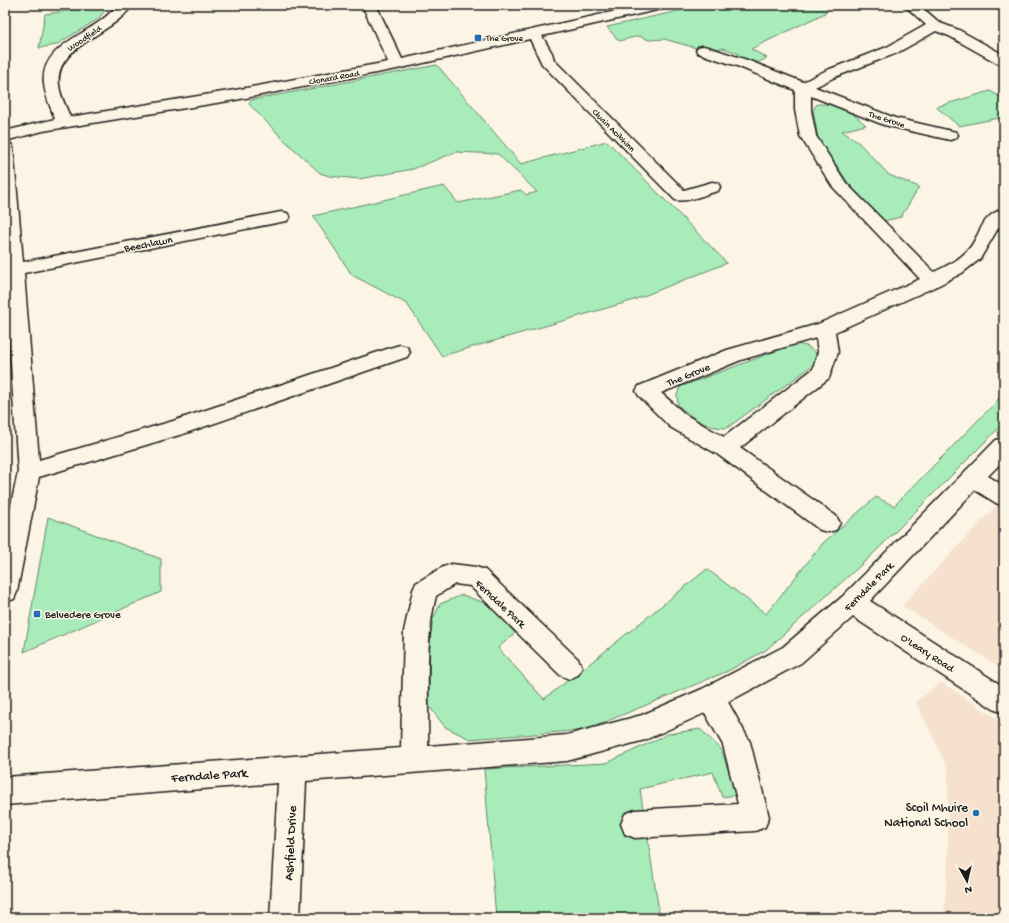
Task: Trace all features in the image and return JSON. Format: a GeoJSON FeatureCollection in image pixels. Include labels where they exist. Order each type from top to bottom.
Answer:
{"type":"FeatureCollection","features":[{"type":"Feature","properties":{"kind":"street","name":"Woodfield"},"geometry":{"type":"LineString","coordinates":[[64,122],[51,78],[53,67],[59,56],[72,45],[108,22],[124,7],[124,5]]}},
{"type":"Feature","properties":{"kind":"street"},"geometry":{"type":"LineString","coordinates":[[369,5],[397,65]]}},
{"type":"Feature","properties":{"kind":"street","name":"Clonard Road"},"geometry":{"type":"LineString","coordinates":[[5,136],[64,122],[235,95],[397,65],[534,34],[613,10],[661,5]]}},
{"type":"Feature","properties":{"kind":"street"},"geometry":{"type":"LineString","coordinates":[[911,5],[935,26],[954,32],[1004,61]]}},
{"type":"Feature","properties":{"kind":"street"},"geometry":{"type":"LineString","coordinates":[[932,281],[840,186],[808,136],[803,110],[803,88],[818,78],[910,42],[935,26]]}},
{"type":"Feature","properties":{"kind":"street","name":"Cluain Aoibhinn"},"geometry":{"type":"LineString","coordinates":[[534,34],[545,53],[547,62],[681,196],[712,187]]}},
{"type":"Feature","properties":{"kind":"street","name":"The Grove"},"geometry":{"type":"LineString","coordinates":[[703,50],[742,63],[890,122],[950,135]]}},
{"type":"Feature","properties":{"kind":"street"},"geometry":{"type":"LineString","coordinates":[[5,147],[15,269],[28,472],[5,592]]}},
{"type":"Feature","properties":{"kind":"street","name":"The Grove"},"geometry":{"type":"LineString","coordinates":[[828,523],[725,448],[678,421],[646,391],[734,355],[825,329],[932,281],[955,269],[974,255],[993,222],[1004,214]]}},
{"type":"Feature","properties":{"kind":"street","name":"Beechlawn"},"geometry":{"type":"LineString","coordinates":[[15,269],[281,217]]}},
{"type":"Feature","properties":{"kind":"street"},"geometry":{"type":"LineString","coordinates":[[725,448],[822,373],[828,352],[825,329]]}},
{"type":"Feature","properties":{"kind":"street"},"geometry":{"type":"LineString","coordinates":[[28,472],[178,427],[400,352]]}},
{"type":"Feature","properties":{"kind":"street","name":"Ferndale Park"},"geometry":{"type":"LineString","coordinates":[[5,791],[567,748],[645,727],[711,698],[792,654],[852,603],[1004,446]]}},
{"type":"Feature","properties":{"kind":"street"},"geometry":{"type":"LineString","coordinates":[[973,478],[1004,497]]}},
{"type":"Feature","properties":{"kind":"street","name":"Ferndale Park"},"geometry":{"type":"LineString","coordinates":[[414,760],[417,631],[425,590],[452,574],[476,578],[569,667]]}},
{"type":"Feature","properties":{"kind":"street","name":"O'Leary Road"},"geometry":{"type":"LineString","coordinates":[[852,603],[1004,701]]}},
{"type":"Feature","properties":{"kind":"street"},"geometry":{"type":"LineString","coordinates":[[635,824],[755,817],[736,742],[711,698]]}},
{"type":"Feature","properties":{"kind":"street","name":"Ashfield Drive"},"geometry":{"type":"LineString","coordinates":[[285,918],[293,768]]}},
{"type":"Feature","properties":{"kind":"shaded area"},"geometry":{"type":"Polygon","coordinates":[[[1004,497],[1004,670],[902,606],[1004,497]]]}},
{"type":"Feature","properties":{"kind":"shaded area","name":"Scoil Mhuire National School"},"geometry":{"type":"Polygon","coordinates":[[[941,682],[1004,723],[1004,918],[944,918],[948,857],[948,769],[916,702],[941,682]]]}},
{"type":"Feature","properties":{"kind":"green space"},"geometry":{"type":"Polygon","coordinates":[[[110,5],[98,19],[56,45],[39,48],[45,14],[110,5]]]}},
{"type":"Feature","properties":{"kind":"green space"},"geometry":{"type":"Polygon","coordinates":[[[705,5],[829,5],[825,13],[751,49],[767,58],[757,63],[738,57],[738,53],[723,48],[714,49],[702,45],[696,48],[664,39],[649,40],[639,36],[619,41],[607,27],[705,5]]]}},
{"type":"Feature","properties":{"kind":"green space"},"geometry":{"type":"Polygon","coordinates":[[[437,65],[521,164],[607,141],[727,263],[631,301],[442,356],[407,304],[352,275],[313,216],[444,186],[458,203],[521,190],[526,195],[537,192],[498,154],[456,152],[413,169],[359,179],[329,176],[320,173],[281,137],[249,104],[251,100],[437,65]]]}},
{"type":"Feature","properties":{"kind":"green space"},"geometry":{"type":"Polygon","coordinates":[[[990,91],[1004,99],[1004,117],[959,126],[936,107],[990,91]]]}},
{"type":"Feature","properties":{"kind":"green space"},"geometry":{"type":"Polygon","coordinates":[[[817,104],[839,106],[854,115],[866,125],[842,131],[858,142],[889,175],[919,187],[901,217],[884,221],[849,184],[818,138],[813,110],[817,104]]]}},
{"type":"Feature","properties":{"kind":"green space"},"geometry":{"type":"Polygon","coordinates":[[[795,344],[807,346],[816,353],[816,361],[808,369],[727,428],[719,428],[700,422],[678,405],[677,395],[680,387],[795,344]]]}},
{"type":"Feature","properties":{"kind":"green space"},"geometry":{"type":"Polygon","coordinates":[[[1004,392],[1004,423],[871,556],[766,650],[728,671],[586,730],[470,739],[445,727],[429,706],[430,626],[440,604],[462,595],[488,604],[515,633],[498,648],[544,699],[707,569],[766,614],[823,543],[876,497],[894,506],[1004,392]]]}},
{"type":"Feature","properties":{"kind":"green space"},"geometry":{"type":"Polygon","coordinates":[[[48,517],[161,559],[161,592],[24,652],[48,517]]]}},
{"type":"Feature","properties":{"kind":"green space"},"geometry":{"type":"Polygon","coordinates":[[[700,729],[721,749],[737,795],[722,797],[713,772],[640,789],[660,918],[496,918],[484,769],[607,763],[668,734],[700,729]]]}},
{"type":"Feature","properties":{"kind":"place","name":"The Grove"},"geometry":{"type":"Point","coordinates":[478,38]}},
{"type":"Feature","properties":{"kind":"place","name":"Belvedere Grove"},"geometry":{"type":"Point","coordinates":[37,614]}},
{"type":"Feature","properties":{"kind":"place","name":"Scoil Mhuire National School"},"geometry":{"type":"Point","coordinates":[976,813]}}]}
